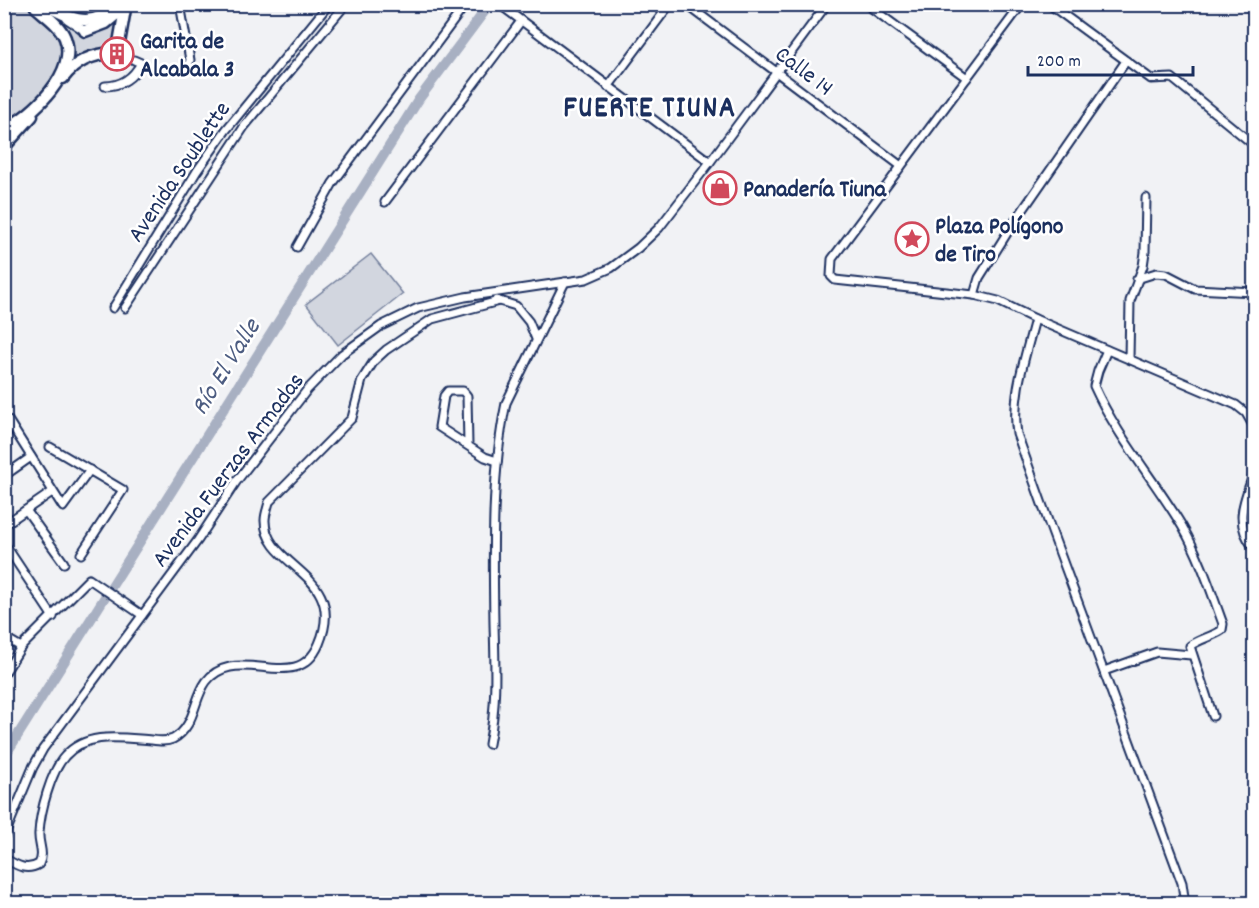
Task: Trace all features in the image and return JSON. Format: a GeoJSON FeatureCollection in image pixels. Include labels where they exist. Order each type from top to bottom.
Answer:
{"type":"FeatureCollection","features":[{"type":"Feature","properties":{"kind":"highway"},"geometry":{"type":"LineString","coordinates":[[41,5],[67,17],[83,20],[101,18],[124,6]]}},
{"type":"Feature","properties":{"kind":"highway"},"geometry":{"type":"LineString","coordinates":[[4,129],[34,110],[49,94],[62,72],[66,59],[68,49],[61,30],[41,5]]}},
{"type":"Feature","properties":{"kind":"highway"},"geometry":{"type":"LineString","coordinates":[[85,31],[106,23],[124,6]]}},
{"type":"Feature","properties":{"kind":"highway"},"geometry":{"type":"LineString","coordinates":[[4,147],[74,65],[117,48],[124,6]]}},
{"type":"Feature","properties":{"kind":"street"},"geometry":{"type":"LineString","coordinates":[[180,4],[190,60],[187,69]]}},
{"type":"Feature","properties":{"kind":"street","name":"Avenida Soublette"},"geometry":{"type":"LineString","coordinates":[[113,308],[197,171],[226,130],[329,4]]}},
{"type":"Feature","properties":{"kind":"street"},"geometry":{"type":"LineString","coordinates":[[125,308],[244,127],[346,4]]}},
{"type":"Feature","properties":{"kind":"street"},"geometry":{"type":"LineString","coordinates":[[297,247],[333,183],[466,4]]}},
{"type":"Feature","properties":{"kind":"street"},"geometry":{"type":"LineString","coordinates":[[499,4],[710,162]]}},
{"type":"Feature","properties":{"kind":"street"},"geometry":{"type":"LineString","coordinates":[[608,87],[670,4]]}},
{"type":"Feature","properties":{"kind":"street","name":"Calle 14"},"geometry":{"type":"LineString","coordinates":[[686,4],[901,166]]}},
{"type":"Feature","properties":{"kind":"street","name":"Avenida Fuerzas Armadas"},"geometry":{"type":"LineString","coordinates":[[4,837],[33,767],[43,749],[198,540],[243,472],[307,390],[342,354],[381,326],[418,308],[482,294],[586,279],[603,272],[638,248],[659,228],[827,4]]}},
{"type":"Feature","properties":{"kind":"street"},"geometry":{"type":"LineString","coordinates":[[866,4],[967,78]]}},
{"type":"Feature","properties":{"kind":"street"},"geometry":{"type":"LineString","coordinates":[[1022,4],[832,259],[831,276],[835,280],[974,295],[998,301],[1236,405],[1246,413],[1254,427]]}},
{"type":"Feature","properties":{"kind":"street"},"geometry":{"type":"LineString","coordinates":[[1048,4],[1151,79],[1172,78],[1254,145]]}},
{"type":"Feature","properties":{"kind":"street"},"geometry":{"type":"LineString","coordinates":[[41,5],[85,31]]}},
{"type":"Feature","properties":{"kind":"street"},"geometry":{"type":"LineString","coordinates":[[385,202],[521,21]]}},
{"type":"Feature","properties":{"kind":"street"},"geometry":{"type":"LineString","coordinates":[[105,86],[117,85],[132,76],[141,63],[134,60]]}},
{"type":"Feature","properties":{"kind":"street"},"geometry":{"type":"LineString","coordinates":[[974,295],[979,278],[1009,230],[1126,61]]}},
{"type":"Feature","properties":{"kind":"street"},"geometry":{"type":"LineString","coordinates":[[1129,359],[1130,301],[1146,252],[1146,198]]}},
{"type":"Feature","properties":{"kind":"street"},"geometry":{"type":"LineString","coordinates":[[1137,279],[1156,273],[1166,274],[1195,289],[1254,292]]}},
{"type":"Feature","properties":{"kind":"street"},"geometry":{"type":"LineString","coordinates":[[489,744],[495,694],[493,517],[497,461],[506,404],[565,282]]}},
{"type":"Feature","properties":{"kind":"street"},"geometry":{"type":"LineString","coordinates":[[482,294],[516,306],[529,322],[536,339]]}},
{"type":"Feature","properties":{"kind":"street"},"geometry":{"type":"LineString","coordinates":[[4,858],[27,868],[39,864],[42,855],[39,830],[51,778],[59,762],[74,748],[104,737],[170,740],[184,730],[202,687],[216,672],[237,666],[290,669],[309,659],[321,637],[325,619],[324,605],[312,582],[276,548],[267,532],[265,520],[269,502],[352,418],[362,380],[374,361],[386,350],[432,319],[499,301]]}},
{"type":"Feature","properties":{"kind":"street"},"geometry":{"type":"LineString","coordinates":[[1035,319],[1022,371],[1015,419],[1017,434],[1182,883],[1185,903]]}},
{"type":"Feature","properties":{"kind":"street"},"geometry":{"type":"LineString","coordinates":[[1107,350],[1094,386],[1129,448],[1182,527],[1202,566],[1223,624],[1222,630],[1214,636],[1190,646],[1191,655],[1213,716]]}},
{"type":"Feature","properties":{"kind":"street"},"geometry":{"type":"LineString","coordinates":[[468,444],[467,396],[463,392],[448,391],[444,396],[439,427],[485,457],[497,461]]}},
{"type":"Feature","properties":{"kind":"street"},"geometry":{"type":"LineString","coordinates":[[4,419],[8,420],[63,507],[90,470]]}},
{"type":"Feature","properties":{"kind":"street"},"geometry":{"type":"LineString","coordinates":[[4,433],[12,428]]}},
{"type":"Feature","properties":{"kind":"street"},"geometry":{"type":"LineString","coordinates":[[50,447],[123,490],[81,554]]}},
{"type":"Feature","properties":{"kind":"street"},"geometry":{"type":"LineString","coordinates":[[4,476],[31,457]]}},
{"type":"Feature","properties":{"kind":"street"},"geometry":{"type":"LineString","coordinates":[[1254,473],[1244,500],[1242,515],[1243,528],[1254,548]]}},
{"type":"Feature","properties":{"kind":"street"},"geometry":{"type":"LineString","coordinates":[[4,525],[52,492]]}},
{"type":"Feature","properties":{"kind":"street"},"geometry":{"type":"LineString","coordinates":[[26,510],[64,563]]}},
{"type":"Feature","properties":{"kind":"street"},"geometry":{"type":"LineString","coordinates":[[4,543],[53,616]]}},
{"type":"Feature","properties":{"kind":"street"},"geometry":{"type":"LineString","coordinates":[[4,674],[21,647],[89,579],[142,615]]}},
{"type":"Feature","properties":{"kind":"street"},"geometry":{"type":"LineString","coordinates":[[4,636],[21,647]]}},
{"type":"Feature","properties":{"kind":"street"},"geometry":{"type":"LineString","coordinates":[[1104,671],[1157,652],[1191,655]]}},
{"type":"Feature","properties":{"kind":"shaded area"},"geometry":{"type":"Polygon","coordinates":[[[5,5],[129,5],[117,49],[74,65],[5,147],[5,5]]]}},
{"type":"Feature","properties":{"kind":"shaded area"},"geometry":{"type":"Polygon","coordinates":[[[371,254],[403,294],[338,345],[306,304],[371,254]]]}},
{"type":"Feature","properties":{"kind":"waterway","name":"Río El Valle"},"geometry":{"type":"LineString","coordinates":[[4,757],[419,99],[490,4]]}},
{"type":"Feature","properties":{"kind":"place","name":"Garita de Alcabala 3"},"geometry":{"type":"Point","coordinates":[117,54]}},
{"type":"Feature","properties":{"kind":"place","name":"Panadería Tiuna"},"geometry":{"type":"Point","coordinates":[720,188]}},
{"type":"Feature","properties":{"kind":"place","name":"Plaza Polígono de Tiro"},"geometry":{"type":"Point","coordinates":[912,239]}},
{"type":"Feature","properties":{"kind":"district","name":"FUERTE TIUNA"},"geometry":{"type":"Point","coordinates":[650,106]}}]}
